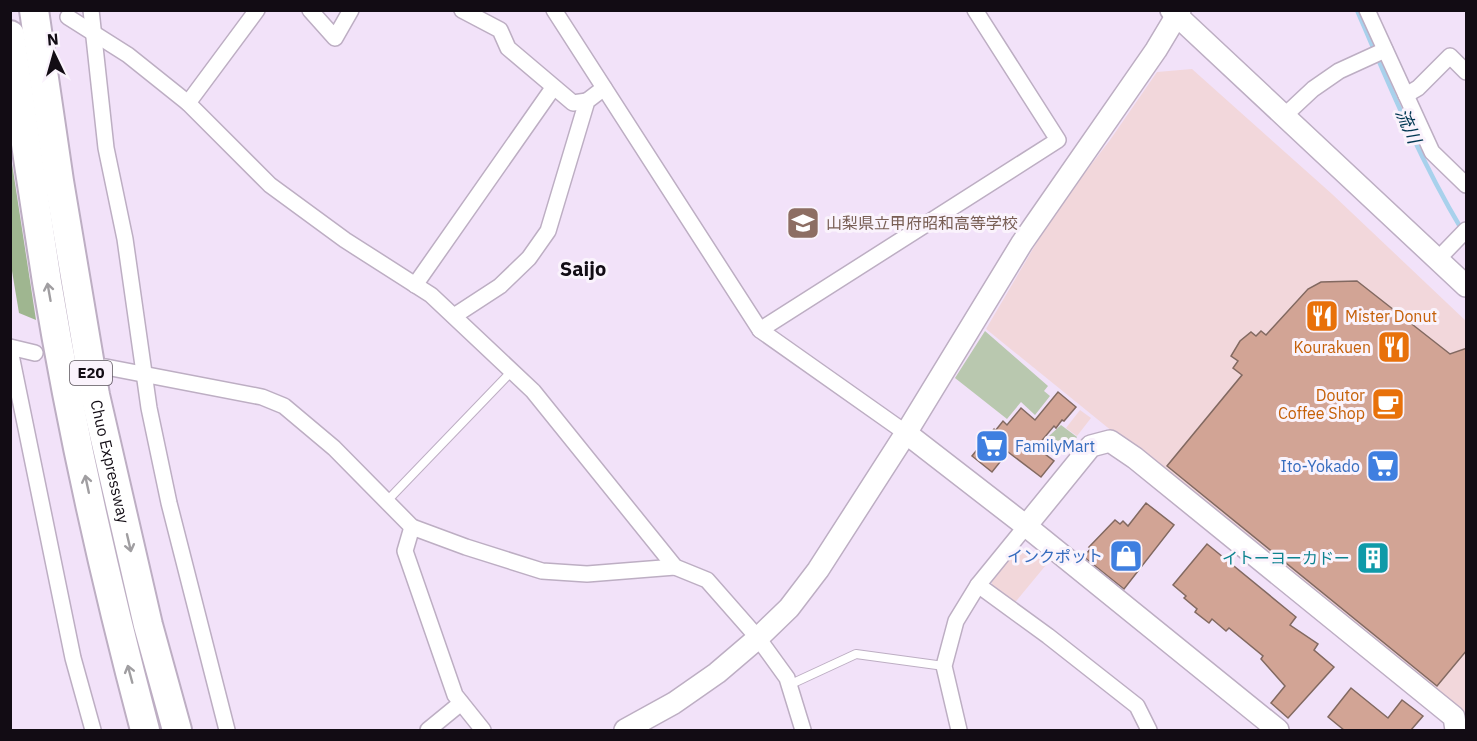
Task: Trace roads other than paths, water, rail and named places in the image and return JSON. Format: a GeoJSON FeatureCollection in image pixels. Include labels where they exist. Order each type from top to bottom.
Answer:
{"type":"FeatureCollection","features":[{"type":"Feature","properties":{"kind":"highway","name":"Chuo Expressway"},"geometry":{"type":"LineString","coordinates":[[34,10],[80,314],[95,395],[143,602],[177,730]]}},
{"type":"Feature","properties":{"kind":"highway"},"geometry":{"type":"LineString","coordinates":[[57,14],[55,90],[84,278],[80,314]]}},
{"type":"Feature","properties":{"kind":"highway","name":"Chuo Expressway"},"geometry":{"type":"LineString","coordinates":[[10,35],[46,273],[68,398],[119,632],[145,730]]}},
{"type":"Feature","properties":{"kind":"street"},"geometry":{"type":"LineString","coordinates":[[91,10],[106,148],[125,239],[143,374],[169,503],[227,730]]}},
{"type":"Feature","properties":{"kind":"street"},"geometry":{"type":"LineString","coordinates":[[188,103],[257,10]]}},
{"type":"Feature","properties":{"kind":"street"},"geometry":{"type":"LineString","coordinates":[[310,10],[335,38],[351,10]]}},
{"type":"Feature","properties":{"kind":"street"},"geometry":{"type":"LineString","coordinates":[[462,10],[500,30],[508,48],[573,103],[587,101],[604,88]]}},
{"type":"Feature","properties":{"kind":"street"},"geometry":{"type":"LineString","coordinates":[[554,10],[760,330],[906,433],[1026,526],[1278,730]]}},
{"type":"Feature","properties":{"kind":"street"},"geometry":{"type":"LineString","coordinates":[[760,330],[1058,140],[975,10]]}},
{"type":"Feature","properties":{"kind":"street"},"geometry":{"type":"LineString","coordinates":[[1367,10],[1432,152],[1467,185]]}},
{"type":"Feature","properties":{"kind":"street"},"geometry":{"type":"LineString","coordinates":[[625,730],[674,703],[717,673],[789,608],[818,570],[1023,243],[1176,12],[1283,117],[1467,285]]}},
{"type":"Feature","properties":{"kind":"street"},"geometry":{"type":"LineString","coordinates":[[57,14],[94,32],[128,55],[188,103],[270,185],[345,240],[431,295],[533,391],[675,567]]}},
{"type":"Feature","properties":{"kind":"street"},"geometry":{"type":"LineString","coordinates":[[1283,117],[1313,89],[1339,71],[1385,50]]}},
{"type":"Feature","properties":{"kind":"street"},"geometry":{"type":"LineString","coordinates":[[1406,95],[1418,88],[1450,56],[1467,72]]}},
{"type":"Feature","properties":{"kind":"street"},"geometry":{"type":"LineString","coordinates":[[415,285],[553,87]]}},
{"type":"Feature","properties":{"kind":"street"},"geometry":{"type":"LineString","coordinates":[[454,316],[500,286],[529,258],[548,231],[587,101]]}},
{"type":"Feature","properties":{"kind":"street"},"geometry":{"type":"LineString","coordinates":[[1438,258],[1467,230]]}},
{"type":"Feature","properties":{"kind":"street"},"geometry":{"type":"LineString","coordinates":[[35,352],[10,348],[73,658],[93,730]]}},
{"type":"Feature","properties":{"kind":"street"},"geometry":{"type":"LineString","coordinates":[[106,367],[262,397],[284,406],[334,448],[412,527],[466,547],[543,571],[587,574],[675,567],[707,580],[758,638],[787,678],[803,730]]}},
{"type":"Feature","properties":{"kind":"street"},"geometry":{"type":"LineString","coordinates":[[960,730],[944,666],[956,621],[978,585],[1091,446],[1110,441],[1135,458],[1454,717],[1456,730]]}},
{"type":"Feature","properties":{"kind":"street"},"geometry":{"type":"LineString","coordinates":[[412,527],[405,551],[455,695],[483,730]]}},
{"type":"Feature","properties":{"kind":"street"},"geometry":{"type":"LineString","coordinates":[[978,585],[1048,636],[1137,706],[1149,730]]}},
{"type":"Feature","properties":{"kind":"street"},"geometry":{"type":"LineString","coordinates":[[428,730],[461,703]]}},
{"type":"Feature","properties":{"kind":"lane"},"geometry":{"type":"LineString","coordinates":[[386,502],[512,371]]}},
{"type":"Feature","properties":{"kind":"lane"},"geometry":{"type":"LineString","coordinates":[[789,685],[856,654],[944,666]]}},
{"type":"Feature","properties":{"kind":"waterway","name":"流川"},"geometry":{"type":"LineString","coordinates":[[1357,10],[1419,149],[1462,230]]}},
{"type":"Feature","properties":{"kind":"place","name":"山梨県立甲府昭和高等学校"},"geometry":{"type":"Point","coordinates":[803,223]}},
{"type":"Feature","properties":{"kind":"place","name":"Mister Donut"},"geometry":{"type":"Point","coordinates":[1322,316]}},
{"type":"Feature","properties":{"kind":"place","name":"Kourakuen"},"geometry":{"type":"Point","coordinates":[1394,347]}},
{"type":"Feature","properties":{"kind":"place","name":"Doutor Coffee Shop"},"geometry":{"type":"Point","coordinates":[1388,404]}},
{"type":"Feature","properties":{"kind":"place","name":"FamilyMart"},"geometry":{"type":"Point","coordinates":[992,446]}},
{"type":"Feature","properties":{"kind":"place","name":"Ito-Yokado"},"geometry":{"type":"Point","coordinates":[1383,466]}},
{"type":"Feature","properties":{"kind":"place","name":"インクポット"},"geometry":{"type":"Point","coordinates":[1126,556]}},
{"type":"Feature","properties":{"kind":"place","name":"イトーヨーカドー"},"geometry":{"type":"Point","coordinates":[1373,558]}},
{"type":"Feature","properties":{"kind":"district","name":"Saijo"},"geometry":{"type":"Point","coordinates":[583,269]}}]}
